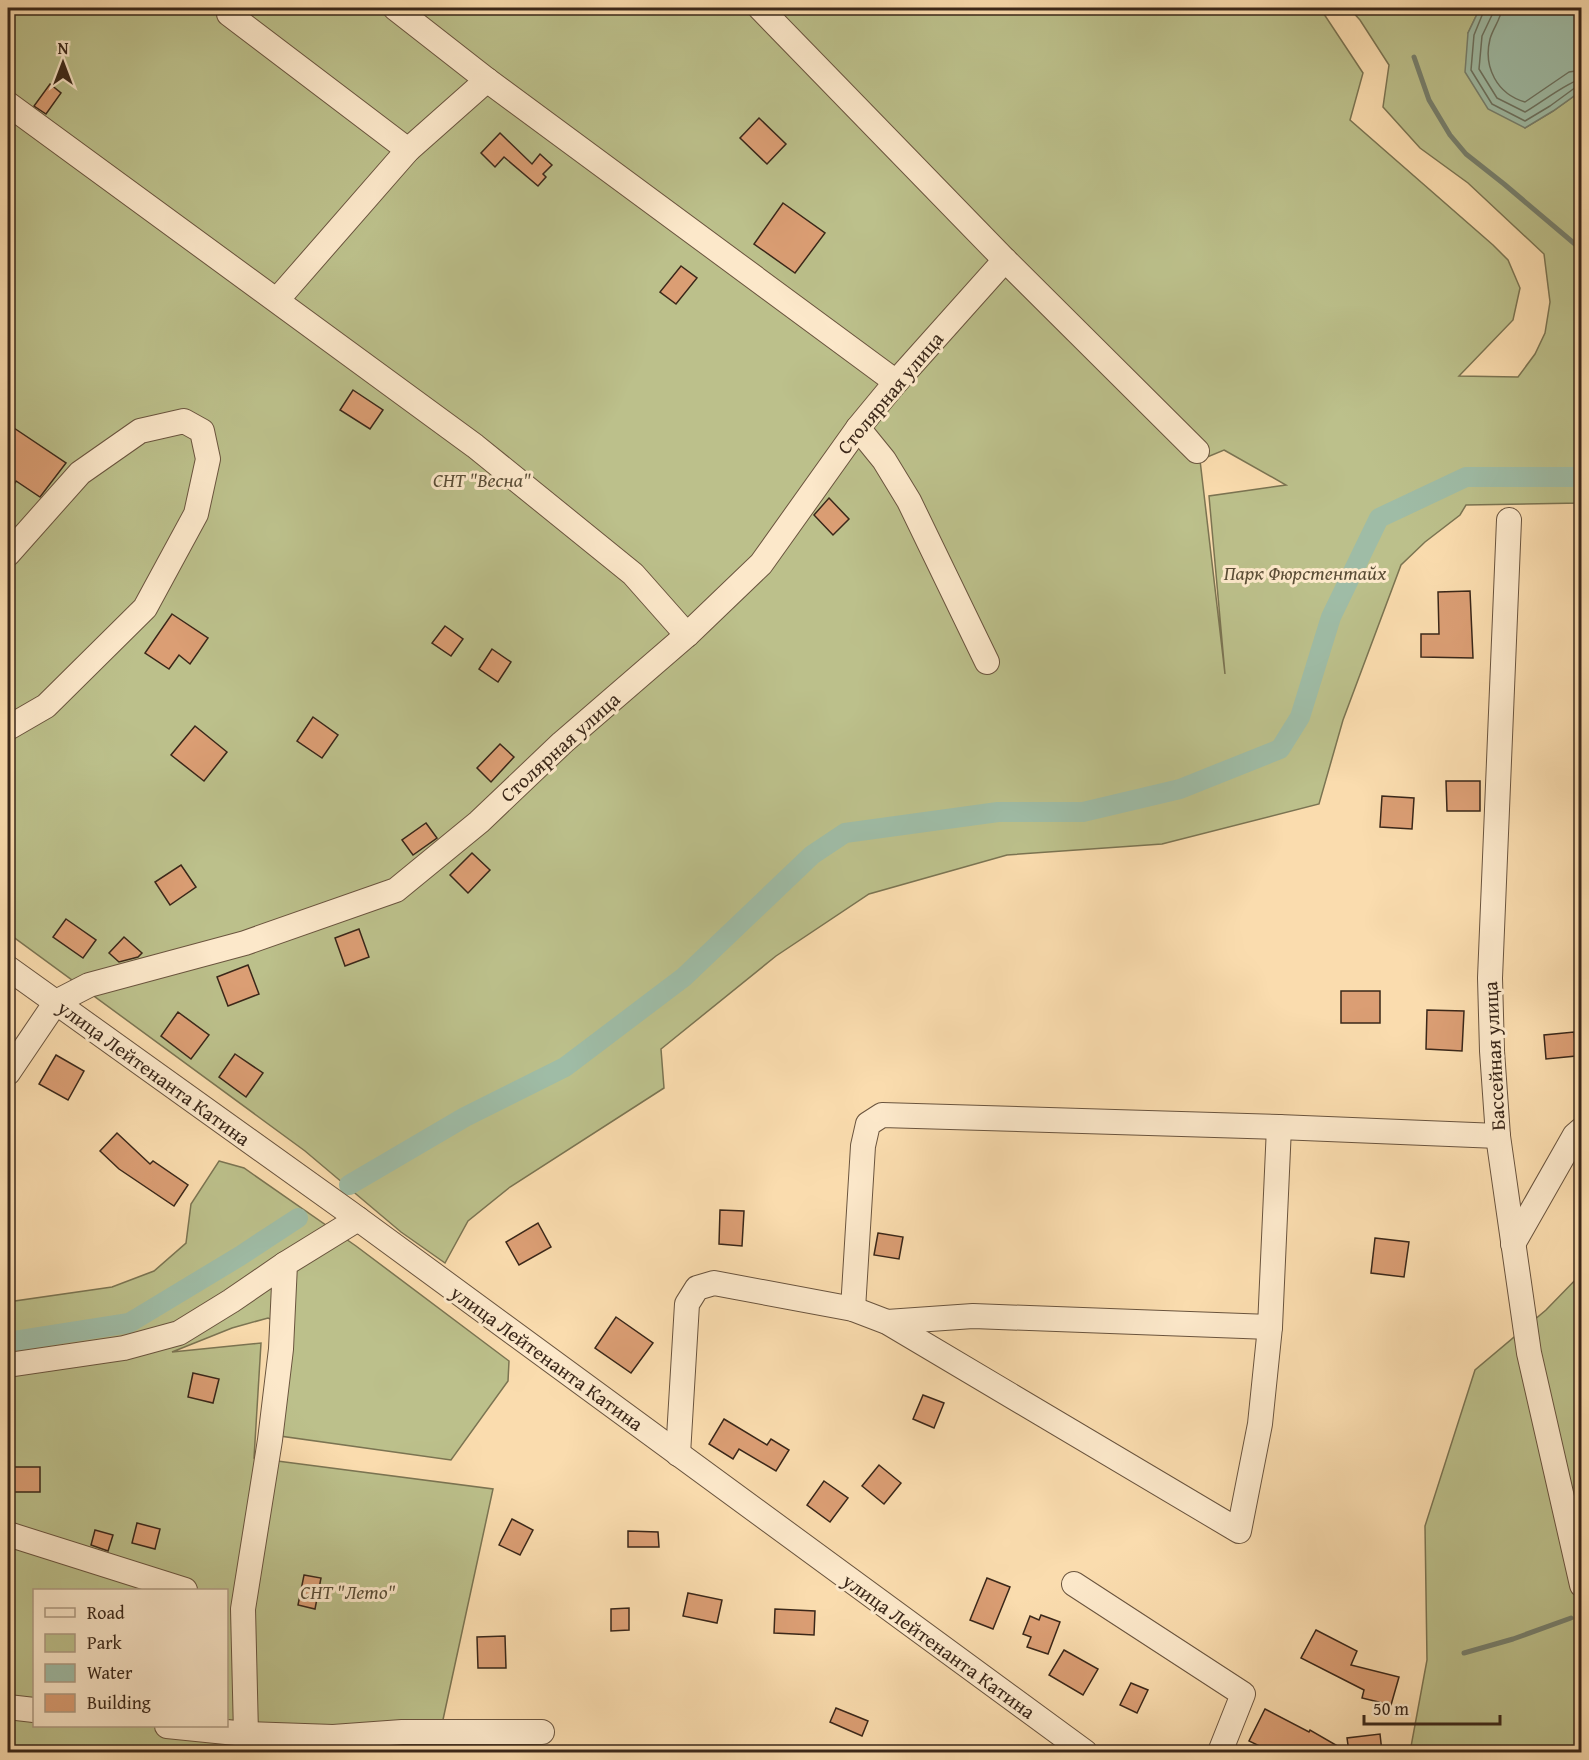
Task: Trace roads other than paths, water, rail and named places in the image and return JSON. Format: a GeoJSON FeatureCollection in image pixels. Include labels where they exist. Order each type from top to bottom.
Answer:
{"type":"FeatureCollection","features":[{"type":"Feature","properties":{"kind":"street"},"geometry":{"type":"LineString","coordinates":[[395,8],[487,80],[896,382]]}},
{"type":"Feature","properties":{"kind":"street"},"geometry":{"type":"LineString","coordinates":[[760,8],[1005,260],[1197,451]]}},
{"type":"Feature","properties":{"kind":"street"},"geometry":{"type":"LineString","coordinates":[[229,14],[408,150]]}},
{"type":"Feature","properties":{"kind":"street"},"geometry":{"type":"LineString","coordinates":[[276,300],[408,150],[487,80]]}},
{"type":"Feature","properties":{"kind":"street"},"geometry":{"type":"LineString","coordinates":[[8,106],[484,453],[633,574],[687,635]]}},
{"type":"Feature","properties":{"kind":"street","name":"Столярная улица"},"geometry":{"type":"LineString","coordinates":[[8,1073],[56,1002],[89,985],[245,943],[396,890],[479,822],[562,743],[687,635],[761,564],[858,428],[1005,260]]}},
{"type":"Feature","properties":{"kind":"street"},"geometry":{"type":"LineString","coordinates":[[8,554],[80,473],[140,431],[184,421],[202,431],[208,459],[196,514],[145,608],[46,706],[8,728]]}},
{"type":"Feature","properties":{"kind":"street"},"geometry":{"type":"LineString","coordinates":[[858,428],[884,460],[909,501],[987,662]]}},
{"type":"Feature","properties":{"kind":"street","name":"Бассейная улица"},"geometry":{"type":"LineString","coordinates":[[1509,520],[1490,978],[1492,1051],[1498,1136],[1529,1353],[1581,1585]]}},
{"type":"Feature","properties":{"kind":"street","name":"улица Лейтенанта Катина"},"geometry":{"type":"LineString","coordinates":[[8,968],[358,1219],[1085,1752]]}},
{"type":"Feature","properties":{"kind":"street"},"geometry":{"type":"LineString","coordinates":[[853,1309],[863,1146],[868,1124],[882,1115],[1498,1136]]}},
{"type":"Feature","properties":{"kind":"street"},"geometry":{"type":"LineString","coordinates":[[678,1454],[687,1304],[697,1288],[714,1283],[853,1309],[887,1322],[1239,1531],[1260,1424],[1270,1327],[1279,1127]]}},
{"type":"Feature","properties":{"kind":"street"},"geometry":{"type":"LineString","coordinates":[[1513,1244],[1581,1129]]}},
{"type":"Feature","properties":{"kind":"street"},"geometry":{"type":"LineString","coordinates":[[8,1365],[124,1348],[179,1333],[358,1219]]}},
{"type":"Feature","properties":{"kind":"street"},"geometry":{"type":"LineString","coordinates":[[246,1734],[235,1606],[270,1440],[278,1372],[285,1264]]}},
{"type":"Feature","properties":{"kind":"street"},"geometry":{"type":"LineString","coordinates":[[887,1322],[973,1316],[1270,1327]]}},
{"type":"Feature","properties":{"kind":"street"},"geometry":{"type":"LineString","coordinates":[[8,1534],[182,1589]]}},
{"type":"Feature","properties":{"kind":"street"},"geometry":{"type":"LineString","coordinates":[[1074,1584],[1243,1694],[1220,1752]]}},
{"type":"Feature","properties":{"kind":"street"},"geometry":{"type":"LineString","coordinates":[[8,1707],[33,1710]]}},
{"type":"Feature","properties":{"kind":"street"},"geometry":{"type":"LineString","coordinates":[[185,1727],[246,1734],[333,1737],[402,1732],[542,1732]]}},
{"type":"Feature","properties":{"kind":"water"},"geometry":{"type":"Polygon","coordinates":[[[1480,8],[1581,8],[1581,91],[1525,128],[1488,109],[1465,72],[1468,33],[1480,8]]]}},
{"type":"Feature","properties":{"kind":"waterway"},"geometry":{"type":"LineString","coordinates":[[1414,57],[1429,100],[1450,135],[1466,154],[1582,250]]}},
{"type":"Feature","properties":{"kind":"waterway"},"geometry":{"type":"LineString","coordinates":[[349,1185],[465,1117],[565,1067],[684,977],[812,855],[845,833],[998,812],[1083,812],[1180,789],[1280,749],[1300,717],[1331,617],[1379,518],[1466,477],[1582,477]]}},
{"type":"Feature","properties":{"kind":"waterway"},"geometry":{"type":"LineString","coordinates":[[8,1342],[129,1323],[298,1218]]}},
{"type":"Feature","properties":{"kind":"waterway"},"geometry":{"type":"LineString","coordinates":[[1464,1653],[1513,1639],[1571,1618]]}},
{"type":"Feature","properties":{"kind":"park label","name":"СНТ \"Весна\""},"geometry":{"type":"Point","coordinates":[482,480]}},
{"type":"Feature","properties":{"kind":"park label","name":"Парк Фюрстентайх"},"geometry":{"type":"Point","coordinates":[1305,573]}},
{"type":"Feature","properties":{"kind":"park label","name":"СНТ \"Лето\""},"geometry":{"type":"Point","coordinates":[348,1592]}}]}
